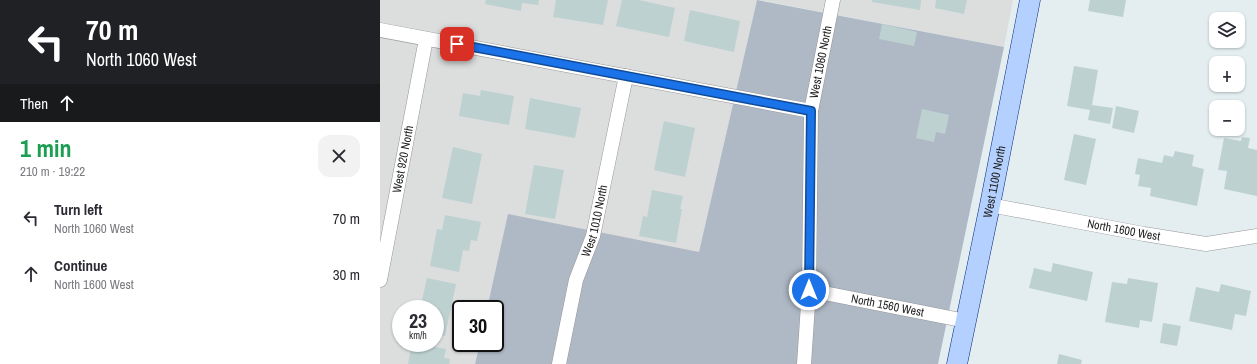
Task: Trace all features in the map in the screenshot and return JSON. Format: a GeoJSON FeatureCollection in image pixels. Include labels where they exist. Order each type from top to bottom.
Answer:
{"type":"FeatureCollection","features":[{"type":"Feature","properties":{"kind":"main road","name":"West 1100 North"},"geometry":{"type":"LineString","coordinates":[[957,364],[1030,0]]}},
{"type":"Feature","properties":{"kind":"street","name":"West 1060 North"},"geometry":{"type":"LineString","coordinates":[[804,364],[809,290],[811,111],[832,0]]}},
{"type":"Feature","properties":{"kind":"street"},"geometry":{"type":"LineString","coordinates":[[380,30],[811,111]]}},
{"type":"Feature","properties":{"kind":"street","name":"West 920 North"},"geometry":{"type":"LineString","coordinates":[[380,280],[426,39]]}},
{"type":"Feature","properties":{"kind":"street","name":"West 1010 North"},"geometry":{"type":"LineString","coordinates":[[560,364],[576,280],[593,236],[626,76]]}},
{"type":"Feature","properties":{"kind":"street","name":"North 1600 West"},"geometry":{"type":"LineString","coordinates":[[990,205],[1136,233],[1206,244],[1257,236]]}},
{"type":"Feature","properties":{"kind":"street","name":"North 1560 West"},"geometry":{"type":"LineString","coordinates":[[809,290],[966,321]]}},
{"type":"Feature","properties":{"kind":"shaded area"},"geometry":{"type":"Polygon","coordinates":[[[380,0],[757,0],[699,253],[509,215],[489,300],[452,300],[452,352],[478,352],[475,364],[380,364],[380,0]]]}},
{"type":"Feature","properties":{"kind":"shaded area"},"geometry":{"type":"Polygon","coordinates":[[[757,0],[1004,47],[938,364],[475,364],[478,352],[504,352],[504,300],[489,300],[508,214],[699,252],[757,0]]]}},
{"type":"Feature","properties":{"kind":"shaded area"},"geometry":{"type":"Polygon","coordinates":[[[759,0],[1013,0],[1004,47],[759,0]]]}},
{"type":"Feature","properties":{"kind":"building"},"geometry":{"type":"Polygon","coordinates":[[[486,0],[539,0],[538,5],[522,3],[521,11],[485,4],[486,0]]]}},
{"type":"Feature","properties":{"kind":"building"},"geometry":{"type":"Polygon","coordinates":[[[556,0],[608,0],[603,25],[553,17],[556,0]]]}},
{"type":"Feature","properties":{"kind":"building"},"geometry":{"type":"Polygon","coordinates":[[[622,0],[639,0],[675,8],[669,37],[616,26],[622,0]]]}},
{"type":"Feature","properties":{"kind":"building"},"geometry":{"type":"Polygon","coordinates":[[[872,0],[921,0],[920,10],[872,2],[872,0]]]}},
{"type":"Feature","properties":{"kind":"building"},"geometry":{"type":"Polygon","coordinates":[[[936,0],[967,0],[964,14],[935,8],[936,0]]]}},
{"type":"Feature","properties":{"kind":"building"},"geometry":{"type":"Polygon","coordinates":[[[1090,0],[1126,0],[1123,17],[1088,11],[1090,0]]]}},
{"type":"Feature","properties":{"kind":"building"},"geometry":{"type":"Polygon","coordinates":[[[690,10],[740,21],[734,52],[684,41],[690,10]]]}},
{"type":"Feature","properties":{"kind":"building"},"geometry":{"type":"Polygon","coordinates":[[[882,24],[917,32],[914,46],[879,39],[882,24]]]}},
{"type":"Feature","properties":{"kind":"building"},"geometry":{"type":"Polygon","coordinates":[[[1074,66],[1098,70],[1092,105],[1113,108],[1110,124],[1088,120],[1090,110],[1067,106],[1074,66]]]}},
{"type":"Feature","properties":{"kind":"building"},"geometry":{"type":"Polygon","coordinates":[[[481,90],[514,96],[509,125],[459,116],[463,93],[480,96],[481,90]]]}},
{"type":"Feature","properties":{"kind":"building"},"geometry":{"type":"Polygon","coordinates":[[[530,98],[581,108],[575,138],[525,129],[530,98]]]}},
{"type":"Feature","properties":{"kind":"building"},"geometry":{"type":"Polygon","coordinates":[[[1116,106],[1139,111],[1134,133],[1112,128],[1116,106]]]}},
{"type":"Feature","properties":{"kind":"building"},"geometry":{"type":"Polygon","coordinates":[[[922,109],[949,115],[945,134],[936,132],[934,142],[916,138],[922,109]]]}},
{"type":"Feature","properties":{"kind":"building"},"geometry":{"type":"Polygon","coordinates":[[[664,121],[695,128],[685,177],[654,170],[664,121]]]}},
{"type":"Feature","properties":{"kind":"building"},"geometry":{"type":"Polygon","coordinates":[[[1074,134],[1096,139],[1086,185],[1064,180],[1074,134]]]}},
{"type":"Feature","properties":{"kind":"building"},"geometry":{"type":"Polygon","coordinates":[[[1242,137],[1250,138],[1248,148],[1257,150],[1257,196],[1224,189],[1227,171],[1218,170],[1224,138],[1241,141],[1242,137]]]}},
{"type":"Feature","properties":{"kind":"building"},"geometry":{"type":"Polygon","coordinates":[[[453,147],[482,154],[472,204],[442,198],[453,147]]]}},
{"type":"Feature","properties":{"kind":"building"},"geometry":{"type":"Polygon","coordinates":[[[1175,151],[1194,155],[1192,166],[1204,169],[1197,206],[1150,196],[1151,188],[1138,186],[1140,175],[1135,174],[1138,158],[1162,163],[1164,155],[1173,157],[1175,151]]]}},
{"type":"Feature","properties":{"kind":"building"},"geometry":{"type":"Polygon","coordinates":[[[534,165],[564,170],[555,219],[525,214],[534,165]]]}},
{"type":"Feature","properties":{"kind":"building"},"geometry":{"type":"Polygon","coordinates":[[[652,190],[683,196],[676,243],[639,236],[643,216],[647,217],[652,190]]]}},
{"type":"Feature","properties":{"kind":"building"},"geometry":{"type":"Polygon","coordinates":[[[445,215],[481,222],[477,241],[471,240],[469,251],[463,250],[459,272],[430,266],[437,229],[442,230],[445,215]]]}},
{"type":"Feature","properties":{"kind":"building"},"geometry":{"type":"Polygon","coordinates":[[[1053,263],[1093,272],[1087,301],[1029,288],[1034,268],[1051,272],[1053,263]]]}},
{"type":"Feature","properties":{"kind":"building"},"geometry":{"type":"Polygon","coordinates":[[[427,278],[456,284],[445,336],[444,300],[422,300],[427,278]]]}},
{"type":"Feature","properties":{"kind":"building"},"geometry":{"type":"Polygon","coordinates":[[[1128,278],[1158,283],[1152,322],[1140,320],[1139,328],[1105,322],[1112,282],[1127,284],[1128,278]]]}},
{"type":"Feature","properties":{"kind":"building"},"geometry":{"type":"Polygon","coordinates":[[[1221,284],[1251,291],[1246,316],[1235,314],[1232,330],[1189,321],[1196,287],[1219,292],[1221,284]]]}},
{"type":"Feature","properties":{"kind":"building"},"geometry":{"type":"Polygon","coordinates":[[[1163,323],[1181,326],[1177,346],[1160,343],[1163,323]]]}},
{"type":"Feature","properties":{"kind":"building"},"geometry":{"type":"Polygon","coordinates":[[[444,349],[446,349],[444,358],[450,359],[449,364],[408,364],[410,352],[444,352],[444,349]]]}},
{"type":"Feature","properties":{"kind":"building"},"geometry":{"type":"Polygon","coordinates":[[[1059,354],[1082,360],[1081,364],[1057,364],[1059,354]]]}},
{"type":"Feature","properties":{"kind":"route"},"geometry":{"type":"LineString","coordinates":[[457,44],[811,111],[809,290]]}}]}
